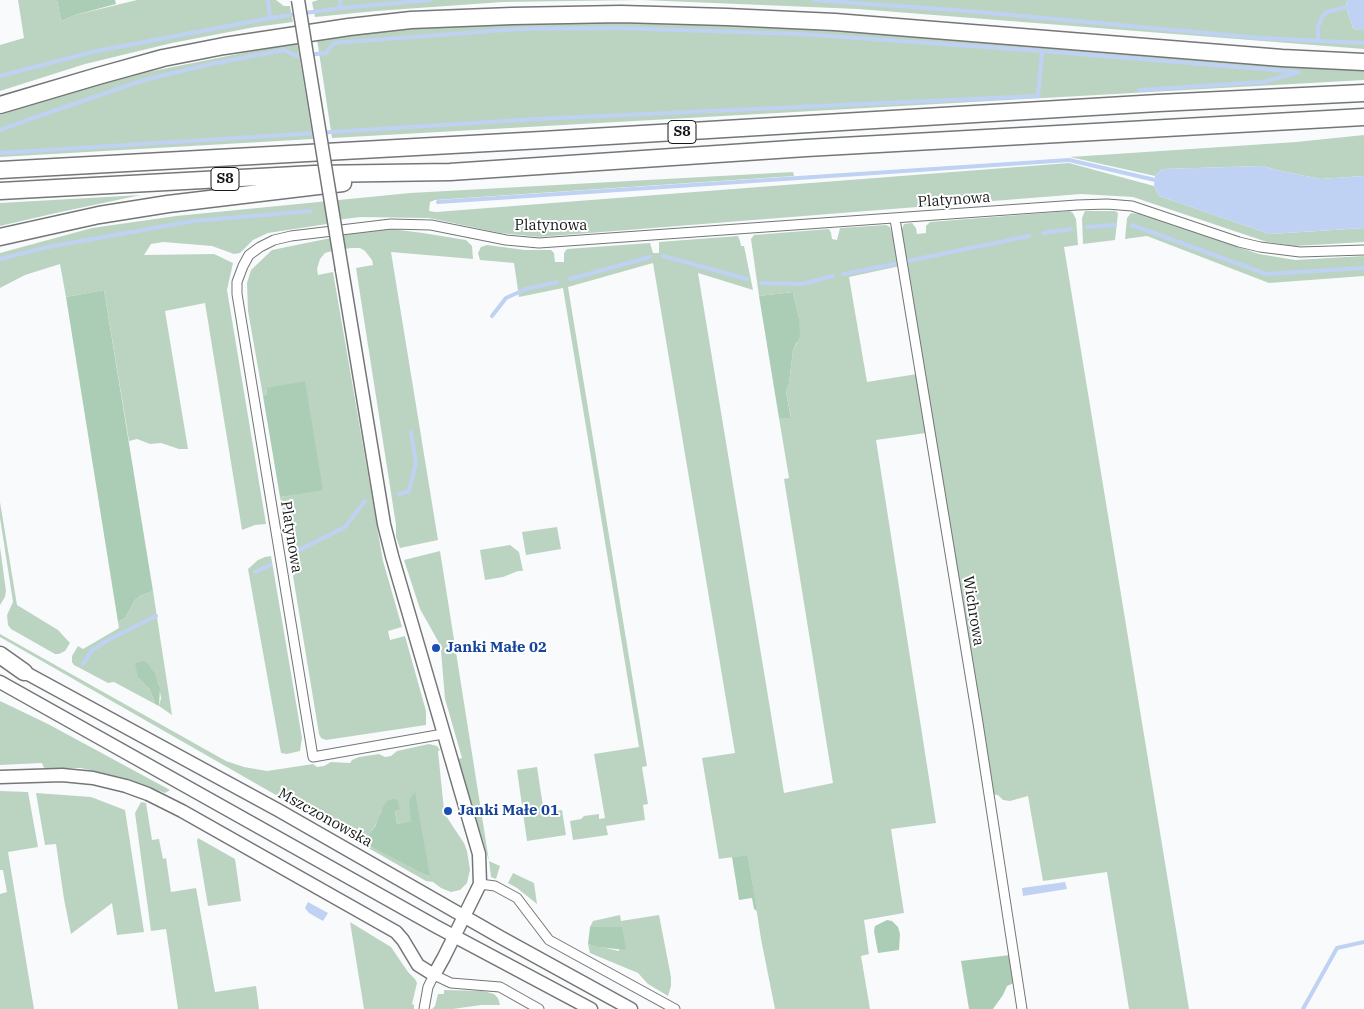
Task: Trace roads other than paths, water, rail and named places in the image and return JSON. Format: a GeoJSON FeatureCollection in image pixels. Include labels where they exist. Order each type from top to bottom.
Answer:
{"type":"FeatureCollection","features":[{"type":"Feature","properties":{"kind":"highway"},"geometry":{"type":"LineString","coordinates":[[0,105],[163,58],[224,46],[349,27],[411,20],[512,16],[621,14],[835,22],[1282,58],[1364,62]]}},
{"type":"Feature","properties":{"kind":"highway","name":"S8"},"geometry":{"type":"LineString","coordinates":[[0,170],[562,139],[1158,103],[1364,93]]}},
{"type":"Feature","properties":{"kind":"highway","name":"S8"},"geometry":{"type":"LineString","coordinates":[[0,191],[305,175],[450,172],[816,148],[1364,117]]}},
{"type":"Feature","properties":{"kind":"highway"},"geometry":{"type":"LineString","coordinates":[[0,237],[47,226],[168,204],[450,172]]}},
{"type":"Feature","properties":{"kind":"highway"},"geometry":{"type":"LineString","coordinates":[[0,243],[47,226]]}},
{"type":"Feature","properties":{"kind":"highway"},"geometry":{"type":"LineString","coordinates":[[0,657],[24,672]]}},
{"type":"Feature","properties":{"kind":"street"},"geometry":{"type":"LineString","coordinates":[[298,0],[384,524],[443,734],[475,839],[481,870],[480,884],[428,987],[424,1009]]}},
{"type":"Feature","properties":{"kind":"street","name":"Platynowa"},"geometry":{"type":"LineString","coordinates":[[443,734],[313,758],[237,294],[237,282],[243,266],[250,255],[260,247],[274,240],[291,236],[374,224],[430,225],[506,240],[540,243],[1077,205],[1116,205],[1132,206],[1260,247],[1300,252],[1364,250]]}},
{"type":"Feature","properties":{"kind":"street","name":"Wichrowa"},"geometry":{"type":"LineString","coordinates":[[894,219],[969,669],[1022,1009]]}},
{"type":"Feature","properties":{"kind":"street","name":"Mszczonowska"},"geometry":{"type":"LineString","coordinates":[[24,672],[278,810],[631,1009]]}},
{"type":"Feature","properties":{"kind":"street"},"geometry":{"type":"LineString","coordinates":[[0,682],[455,936],[591,1009]]}},
{"type":"Feature","properties":{"kind":"street"},"geometry":{"type":"LineString","coordinates":[[0,777],[62,775],[93,778],[126,786],[148,794],[182,811],[396,932],[418,965],[434,976],[451,983],[500,987],[539,1009]]}},
{"type":"Feature","properties":{"kind":"street"},"geometry":{"type":"LineString","coordinates":[[480,884],[495,886],[517,898],[549,940],[675,1009]]}},
{"type":"Feature","properties":{"kind":"water"},"geometry":{"type":"Polygon","coordinates":[[[1347,0],[1364,0],[1364,30],[1353,28],[1346,7],[1347,0]]]}},
{"type":"Feature","properties":{"kind":"water"},"geometry":{"type":"Polygon","coordinates":[[[1262,166],[1320,179],[1364,176],[1364,228],[1270,234],[1159,196],[1154,186],[1155,176],[1162,169],[1262,166]]]}},
{"type":"Feature","properties":{"kind":"water"},"geometry":{"type":"Polygon","coordinates":[[[1065,882],[1067,889],[1023,896],[1022,888],[1065,882]]]}},
{"type":"Feature","properties":{"kind":"water"},"geometry":{"type":"Polygon","coordinates":[[[308,902],[328,913],[323,921],[309,913],[305,908],[308,902]]]}},
{"type":"Feature","properties":{"kind":"waterway"},"geometry":{"type":"LineString","coordinates":[[268,0],[270,18]]}},
{"type":"Feature","properties":{"kind":"waterway"},"geometry":{"type":"LineString","coordinates":[[340,0],[341,8]]}},
{"type":"Feature","properties":{"kind":"waterway"},"geometry":{"type":"LineString","coordinates":[[0,76],[92,52],[270,18],[341,8],[430,0]]}},
{"type":"Feature","properties":{"kind":"waterway"},"geometry":{"type":"LineString","coordinates":[[814,0],[968,11],[1260,38],[1364,43]]}},
{"type":"Feature","properties":{"kind":"waterway"},"geometry":{"type":"LineString","coordinates":[[1318,41],[1318,27],[1322,17],[1327,12],[1346,7]]}},
{"type":"Feature","properties":{"kind":"waterway"},"geometry":{"type":"LineString","coordinates":[[0,130],[144,80],[211,64],[284,50],[297,56],[326,53],[334,43],[518,29],[618,28],[801,34],[1299,72]]}},
{"type":"Feature","properties":{"kind":"waterway"},"geometry":{"type":"LineString","coordinates":[[0,153],[537,119],[1038,96],[1042,51]]}},
{"type":"Feature","properties":{"kind":"waterway"},"geometry":{"type":"LineString","coordinates":[[1140,90],[1263,82],[1296,73]]}},
{"type":"Feature","properties":{"kind":"waterway"},"geometry":{"type":"LineString","coordinates":[[438,202],[1069,160],[1155,180]]}},
{"type":"Feature","properties":{"kind":"waterway"},"geometry":{"type":"LineString","coordinates":[[0,259],[48,247],[193,221],[310,211]]}},
{"type":"Feature","properties":{"kind":"waterway"},"geometry":{"type":"LineString","coordinates":[[1087,227],[1115,225]]}},
{"type":"Feature","properties":{"kind":"waterway"},"geometry":{"type":"LineString","coordinates":[[1132,225],[1266,274],[1364,268]]}},
{"type":"Feature","properties":{"kind":"waterway"},"geometry":{"type":"LineString","coordinates":[[1043,233],[1071,229]]}},
{"type":"Feature","properties":{"kind":"waterway"},"geometry":{"type":"LineString","coordinates":[[908,261],[1029,236]]}},
{"type":"Feature","properties":{"kind":"waterway"},"geometry":{"type":"LineString","coordinates":[[663,256],[747,279]]}},
{"type":"Feature","properties":{"kind":"waterway"},"geometry":{"type":"LineString","coordinates":[[570,279],[650,257]]}},
{"type":"Feature","properties":{"kind":"waterway"},"geometry":{"type":"LineString","coordinates":[[843,274],[895,264]]}},
{"type":"Feature","properties":{"kind":"waterway"},"geometry":{"type":"LineString","coordinates":[[762,283],[802,284],[833,276]]}},
{"type":"Feature","properties":{"kind":"waterway"},"geometry":{"type":"LineString","coordinates":[[492,316],[506,298],[526,289],[557,282]]}},
{"type":"Feature","properties":{"kind":"waterway"},"geometry":{"type":"LineString","coordinates":[[399,494],[409,491],[416,463],[411,432]]}},
{"type":"Feature","properties":{"kind":"waterway"},"geometry":{"type":"LineString","coordinates":[[293,553],[345,527],[365,501]]}},
{"type":"Feature","properties":{"kind":"waterway"},"geometry":{"type":"LineString","coordinates":[[255,572],[270,565]]}},
{"type":"Feature","properties":{"kind":"waterway"},"geometry":{"type":"LineString","coordinates":[[83,664],[92,650],[156,616]]}},
{"type":"Feature","properties":{"kind":"waterway"},"geometry":{"type":"LineString","coordinates":[[1303,1009],[1337,948],[1364,942]]}},
{"type":"Feature","properties":{"kind":"place","name":"Janki Małe 02"},"geometry":{"type":"Point","coordinates":[436,648]}},
{"type":"Feature","properties":{"kind":"place","name":"Janki Małe 01"},"geometry":{"type":"Point","coordinates":[448,811]}}]}
